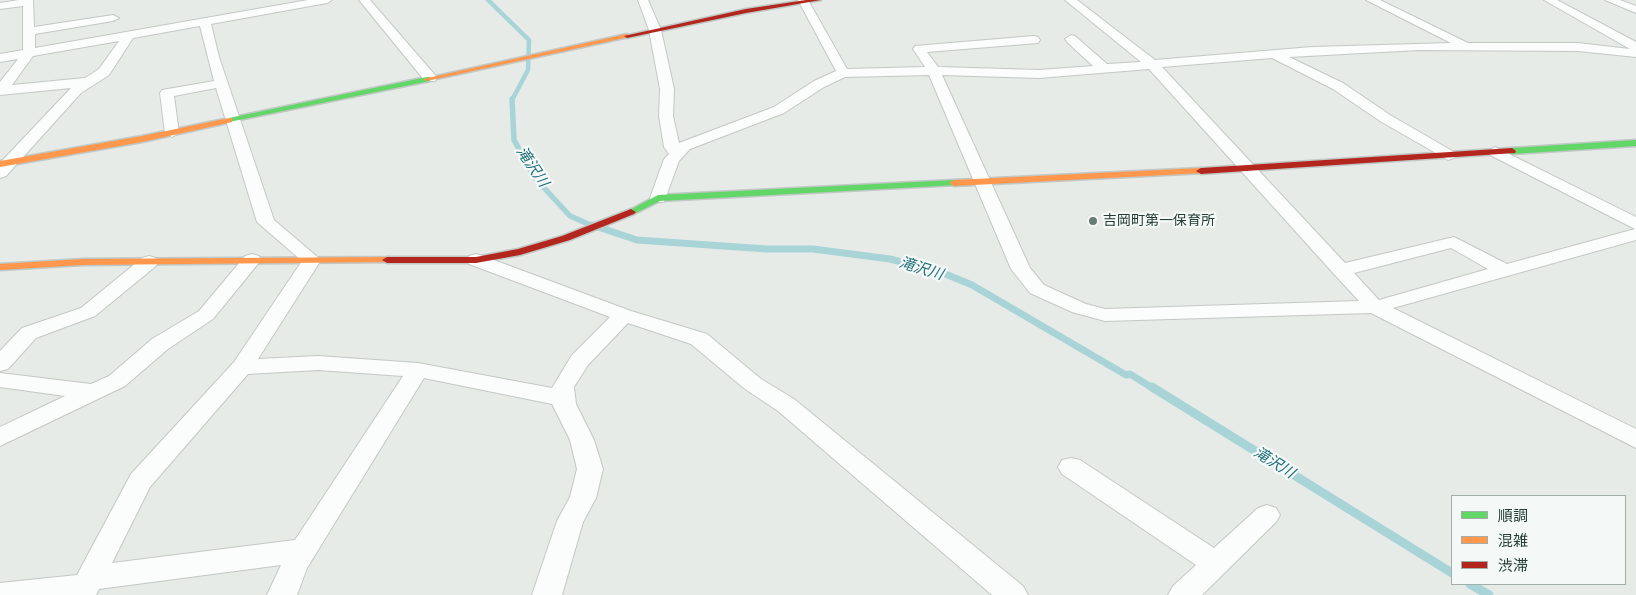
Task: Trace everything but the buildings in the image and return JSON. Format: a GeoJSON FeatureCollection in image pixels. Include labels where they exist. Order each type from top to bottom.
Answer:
{"type":"FeatureCollection","features":[{"type":"Feature","properties":{"kind":"street"},"geometry":{"type":"LineString","coordinates":[[0,58],[327,0]]}},
{"type":"Feature","properties":{"kind":"street"},"geometry":{"type":"LineString","coordinates":[[364,0],[430,78]]}},
{"type":"Feature","properties":{"kind":"street"},"geometry":{"type":"LineString","coordinates":[[643,0],[655,30],[666,89],[666,116],[672,147],[676,153]]}},
{"type":"Feature","properties":{"kind":"street"},"geometry":{"type":"LineString","coordinates":[[804,0],[843,73]]}},
{"type":"Feature","properties":{"kind":"street"},"geometry":{"type":"LineString","coordinates":[[4,166],[235,121],[655,30],[804,0],[818,0]]}},
{"type":"Feature","properties":{"kind":"street"},"geometry":{"type":"LineString","coordinates":[[1070,0],[1153,65],[1375,307],[1636,439]]}},
{"type":"Feature","properties":{"kind":"street"},"geometry":{"type":"LineString","coordinates":[[1371,0],[1467,46]]}},
{"type":"Feature","properties":{"kind":"street"},"geometry":{"type":"LineString","coordinates":[[1549,0],[1636,47]]}},
{"type":"Feature","properties":{"kind":"street"},"geometry":{"type":"LineString","coordinates":[[1610,0],[1636,10]]}},
{"type":"Feature","properties":{"kind":"street"},"geometry":{"type":"LineString","coordinates":[[0,6],[28,1],[29,53],[1,90]]}},
{"type":"Feature","properties":{"kind":"street"},"geometry":{"type":"LineString","coordinates":[[28,32],[113,18]]}},
{"type":"Feature","properties":{"kind":"street"},"geometry":{"type":"LineString","coordinates":[[205,22],[213,57],[223,83],[266,222],[312,260]]}},
{"type":"Feature","properties":{"kind":"street"},"geometry":{"type":"LineString","coordinates":[[4,166],[76,90],[104,72],[128,36]]}},
{"type":"Feature","properties":{"kind":"street"},"geometry":{"type":"LineString","coordinates":[[1071,39],[1105,69]]}},
{"type":"Feature","properties":{"kind":"street"},"geometry":{"type":"LineString","coordinates":[[1034,40],[919,49],[934,71],[980,181],[1021,269],[1037,289],[1079,308],[1105,315],[1375,307],[1636,234]]}},
{"type":"Feature","properties":{"kind":"street"},"geometry":{"type":"LineString","coordinates":[[996,43],[1028,74]]}},
{"type":"Feature","properties":{"kind":"street"},"geometry":{"type":"LineString","coordinates":[[658,198],[676,153],[699,139],[779,110],[819,84],[843,73],[934,71],[1028,74],[1275,54],[1467,46],[1578,47],[1636,53]]}},
{"type":"Feature","properties":{"kind":"street"},"geometry":{"type":"LineString","coordinates":[[1275,54],[1338,86],[1385,118],[1448,155]]}},
{"type":"Feature","properties":{"kind":"street"},"geometry":{"type":"LineString","coordinates":[[1,90],[88,82]]}},
{"type":"Feature","properties":{"kind":"street"},"geometry":{"type":"LineString","coordinates":[[172,133],[167,93],[223,83]]}},
{"type":"Feature","properties":{"kind":"street"},"geometry":{"type":"LineString","coordinates":[[0,267],[252,260],[476,260],[520,252],[566,238],[639,209],[658,198],[1248,169],[1636,143]]}},
{"type":"Feature","properties":{"kind":"street"},"geometry":{"type":"LineString","coordinates":[[1494,152],[1636,224]]}},
{"type":"Feature","properties":{"kind":"street"},"geometry":{"type":"LineString","coordinates":[[1341,270],[1454,242],[1505,271]]}},
{"type":"Feature","properties":{"kind":"street"},"geometry":{"type":"LineString","coordinates":[[0,437],[117,381],[160,344],[206,315],[252,260]]}},
{"type":"Feature","properties":{"kind":"street"},"geometry":{"type":"LineString","coordinates":[[86,586],[140,481],[158,458],[242,367],[312,260]]}},
{"type":"Feature","properties":{"kind":"street"},"geometry":{"type":"LineString","coordinates":[[476,260],[624,315],[699,339],[753,384],[786,405],[1012,595]]}},
{"type":"Feature","properties":{"kind":"street"},"geometry":{"type":"LineString","coordinates":[[0,364],[29,333],[72,316],[88,312],[149,262]]}},
{"type":"Feature","properties":{"kind":"street"},"geometry":{"type":"LineString","coordinates":[[547,595],[570,522],[583,498],[590,469],[582,440],[564,404],[563,387],[580,360],[624,315]]}},
{"type":"Feature","properties":{"kind":"street"},"geometry":{"type":"LineString","coordinates":[[242,367],[318,363],[418,370],[564,398]]}},
{"type":"Feature","properties":{"kind":"street"},"geometry":{"type":"LineString","coordinates":[[282,595],[295,564],[418,370]]}},
{"type":"Feature","properties":{"kind":"street"},"geometry":{"type":"LineString","coordinates":[[0,380],[91,392]]}},
{"type":"Feature","properties":{"kind":"street"},"geometry":{"type":"LineString","coordinates":[[1071,467],[1216,564]]}},
{"type":"Feature","properties":{"kind":"street"},"geometry":{"type":"LineString","coordinates":[[1183,595],[1267,515]]}},
{"type":"Feature","properties":{"kind":"street"},"geometry":{"type":"LineString","coordinates":[[0,595],[86,586],[305,550]]}},
{"type":"Feature","properties":{"kind":"waterway","name":"滝沢川"},"geometry":{"type":"LineString","coordinates":[[488,0],[529,40],[528,70],[512,100]]}},
{"type":"Feature","properties":{"kind":"waterway","name":"滝沢川"},"geometry":{"type":"LineString","coordinates":[[512,100],[514,140],[535,178],[570,216],[595,227]]}},
{"type":"Feature","properties":{"kind":"waterway","name":"滝沢川"},"geometry":{"type":"LineString","coordinates":[[592,225],[637,240],[767,249],[813,249],[890,259],[943,273],[972,285],[1126,375],[1130,374],[1154,389]]}},
{"type":"Feature","properties":{"kind":"waterway","name":"滝沢川"},"geometry":{"type":"LineString","coordinates":[[1152,387],[1451,572]]}},
{"type":"Feature","properties":{"kind":"waterway","name":"滝沢川"},"geometry":{"type":"LineString","coordinates":[[1472,585],[1489,595]]}},
{"type":"Feature","properties":{"kind":"traffic: fast"},"geometry":{"type":"LineString","coordinates":[[229,120],[427,79]]}},
{"type":"Feature","properties":{"kind":"traffic: fast"},"geometry":{"type":"LineString","coordinates":[[1512,151],[1636,143]]}},
{"type":"Feature","properties":{"kind":"traffic: fast"},"geometry":{"type":"LineString","coordinates":[[631,212],[658,198],[954,183]]}},
{"type":"Feature","properties":{"kind":"traffic: slow"},"geometry":{"type":"LineString","coordinates":[[427,79],[627,36]]}},
{"type":"Feature","properties":{"kind":"traffic: slow"},"geometry":{"type":"LineString","coordinates":[[0,164],[142,139],[229,120]]}},
{"type":"Feature","properties":{"kind":"traffic: slow"},"geometry":{"type":"LineString","coordinates":[[954,183],[1201,171]]}},
{"type":"Feature","properties":{"kind":"traffic: slow"},"geometry":{"type":"LineString","coordinates":[[0,267],[83,262],[387,260]]}},
{"type":"Feature","properties":{"kind":"traffic: jam"},"geometry":{"type":"LineString","coordinates":[[627,36],[746,11],[818,0]]}},
{"type":"Feature","properties":{"kind":"traffic: jam"},"geometry":{"type":"LineString","coordinates":[[1201,171],[1512,151]]}},
{"type":"Feature","properties":{"kind":"traffic: jam"},"geometry":{"type":"LineString","coordinates":[[387,260],[476,260],[520,252],[566,238],[631,212]]}},
{"type":"Feature","properties":{"kind":"place","name":"吉岡町第一保育所"},"geometry":{"type":"Point","coordinates":[1093,221]}}]}
